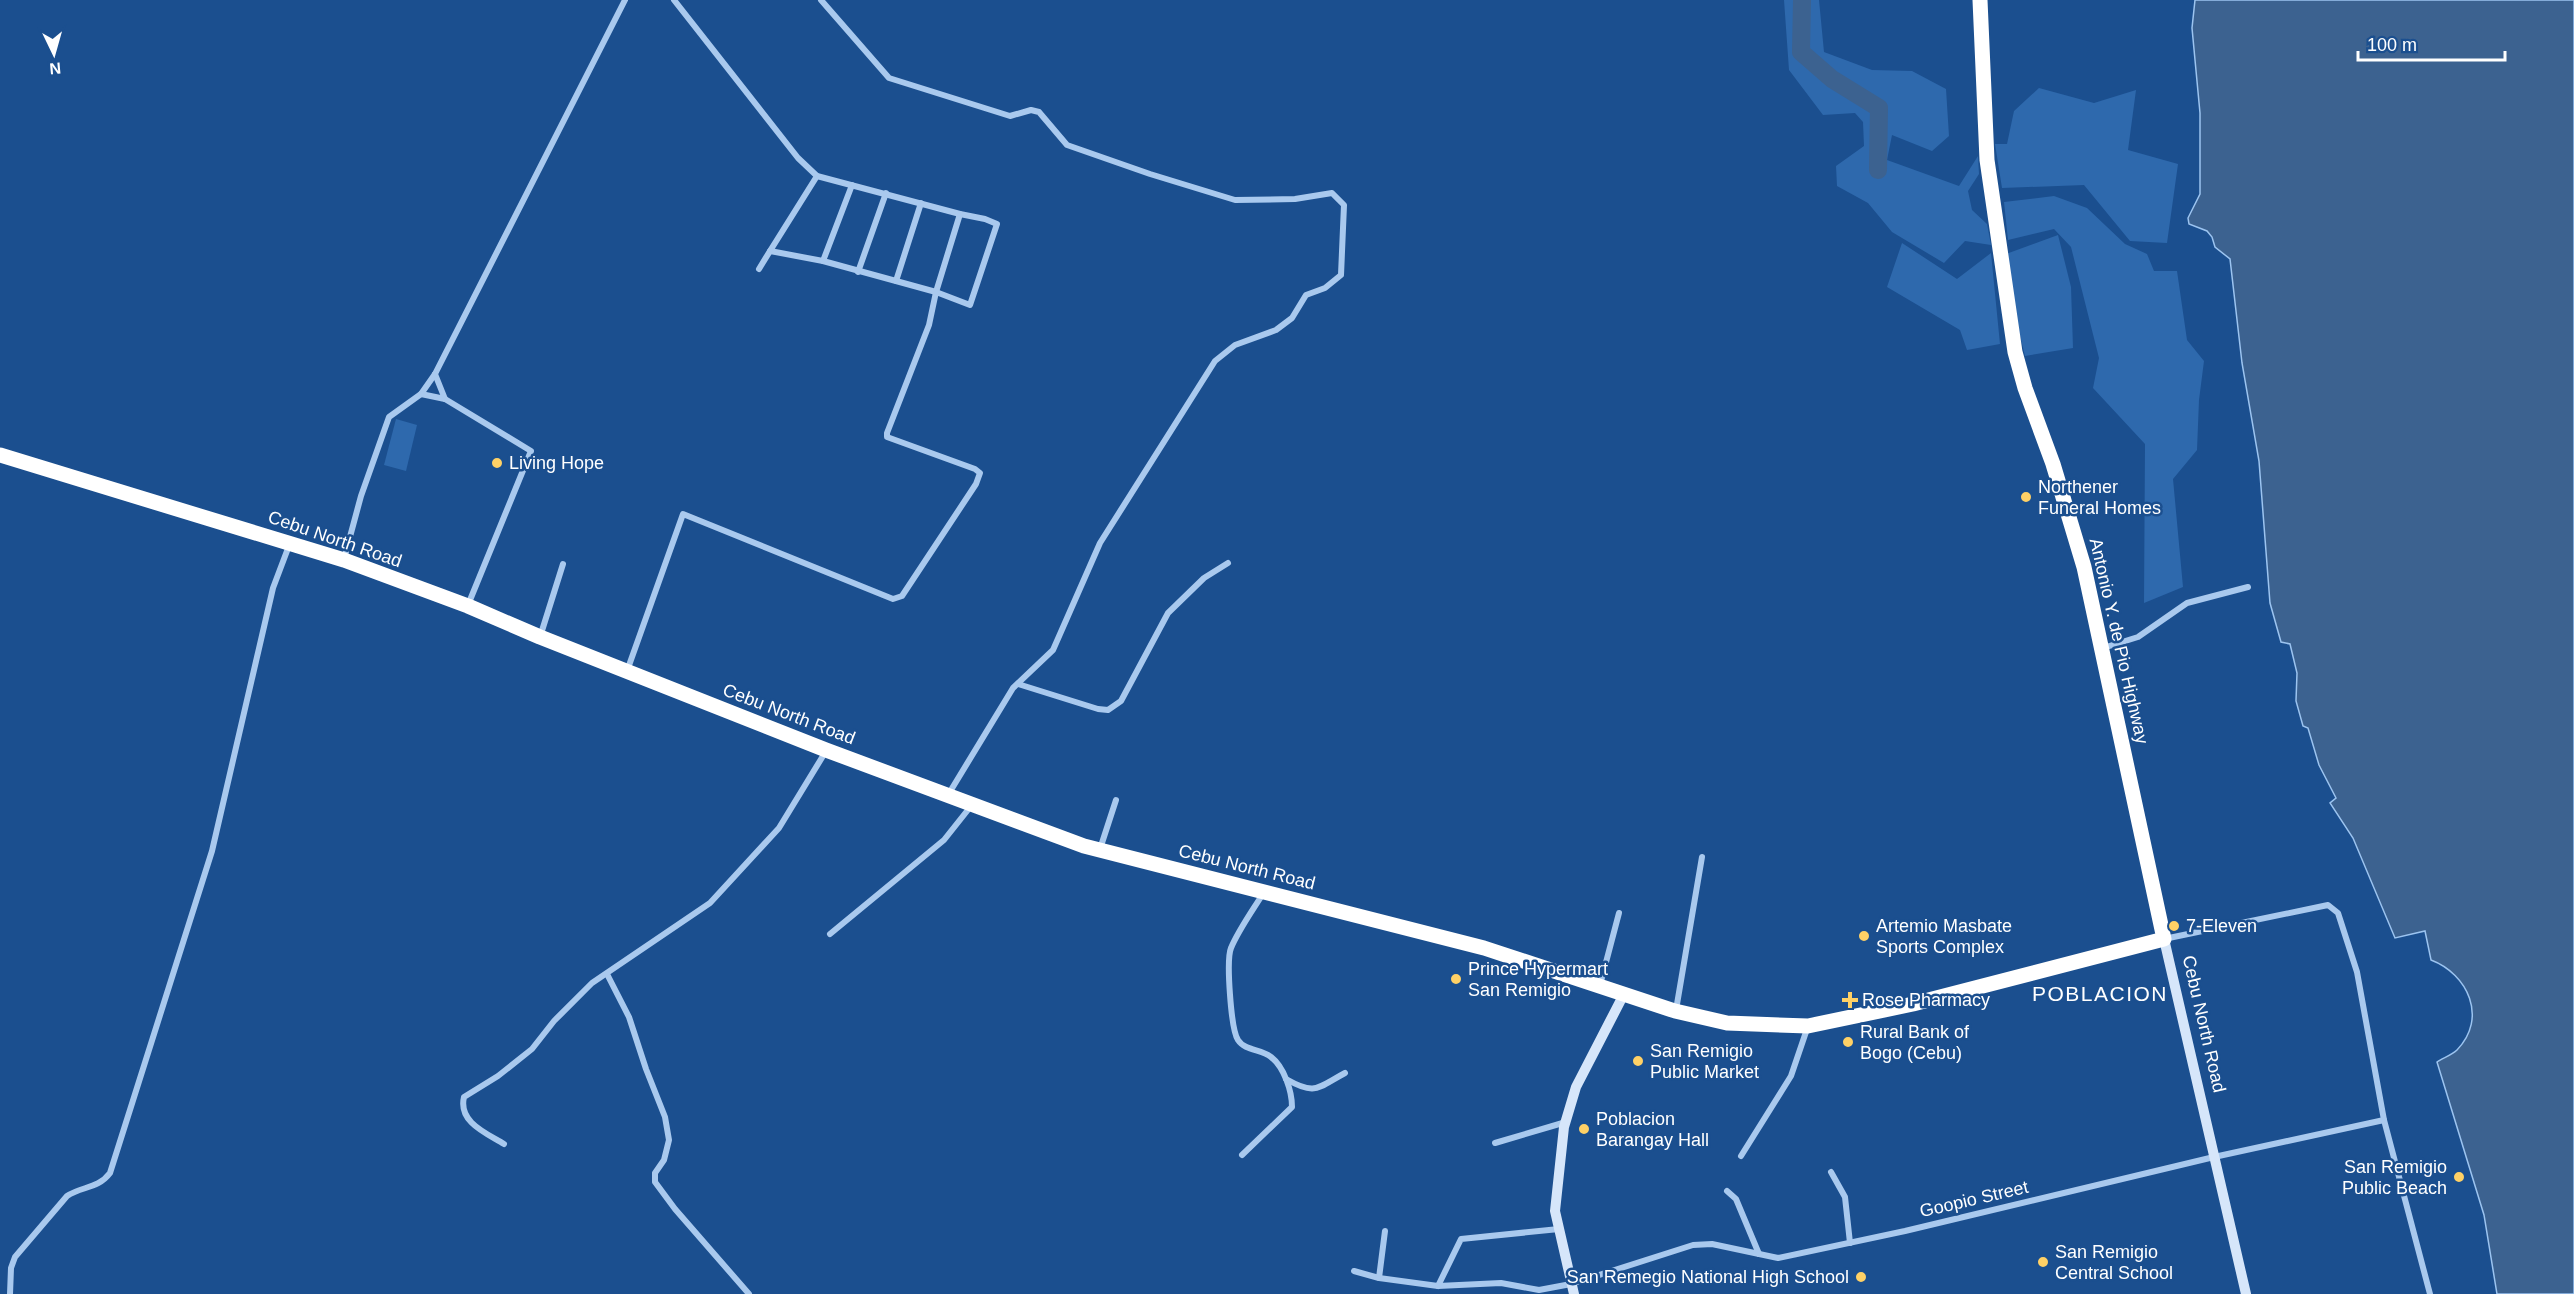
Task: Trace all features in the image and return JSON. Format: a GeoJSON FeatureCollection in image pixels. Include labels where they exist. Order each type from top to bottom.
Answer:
{"type":"FeatureCollection","features":[{"type":"Feature","properties":{"kind":"highway","name":"Antonio Y. de Pio Highway"},"geometry":{"type":"LineString","coordinates":[[1980,0],[1987,160],[2002,246],[2005,289],[2014,342],[2025,388],[2053,464],[2084,567],[2164,939]]}},
{"type":"Feature","properties":{"kind":"highway","name":"Cebu North Road"},"geometry":{"type":"LineString","coordinates":[[0,455],[344,560],[468,606],[627,672],[826,750],[1100,850],[1484,948],[1676,1011],[1727,1023],[1808,1026],[1913,1004],[2164,939]]}},
{"type":"Feature","properties":{"kind":"main road","name":"Cebu North Road"},"geometry":{"type":"LineString","coordinates":[[2164,939],[2246,1294]]}},
{"type":"Feature","properties":{"kind":"main road"},"geometry":{"type":"LineString","coordinates":[[1573,1289],[1555,1211],[1566,1122],[1576,1087],[1624,994]]}},
{"type":"Feature","properties":{"kind":"street"},"geometry":{"type":"LineString","coordinates":[[344,560],[361,495],[389,417],[421,394],[435,374],[625,0]]}},
{"type":"Feature","properties":{"kind":"street"},"geometry":{"type":"LineString","coordinates":[[674,0],[798,158],[817,176],[998,224],[970,305],[936,292],[823,261],[770,251]]}},
{"type":"Feature","properties":{"kind":"street"},"geometry":{"type":"LineString","coordinates":[[821,0],[889,78],[1010,116],[1031,110],[1039,112],[1067,145],[1235,200],[1295,199],[1332,193],[1344,205],[1341,275],[1325,288],[1306,295],[1292,318],[1276,330],[1234,345],[1215,361],[1101,543],[1053,650],[1018,684],[947,796]]}},
{"type":"Feature","properties":{"kind":"street"},"geometry":{"type":"LineString","coordinates":[[759,269],[817,176]]}},
{"type":"Feature","properties":{"kind":"street"},"geometry":{"type":"LineString","coordinates":[[823,261],[852,185]]}},
{"type":"Feature","properties":{"kind":"street"},"geometry":{"type":"LineString","coordinates":[[858,272],[886,193]]}},
{"type":"Feature","properties":{"kind":"street"},"geometry":{"type":"LineString","coordinates":[[896,281],[921,203]]}},
{"type":"Feature","properties":{"kind":"street"},"geometry":{"type":"LineString","coordinates":[[627,672],[683,514],[881,596],[893,599],[902,596],[976,484],[980,473],[975,469],[887,437],[889,426],[929,325],[936,292],[960,214]]}},
{"type":"Feature","properties":{"kind":"street"},"geometry":{"type":"LineString","coordinates":[[435,374],[445,399]]}},
{"type":"Feature","properties":{"kind":"street"},"geometry":{"type":"LineString","coordinates":[[421,394],[445,399],[531,452],[468,606]]}},
{"type":"Feature","properties":{"kind":"street"},"geometry":{"type":"LineString","coordinates":[[10,1294],[11,1268],[15,1257],[67,1196],[75,1190],[103,1183],[110,1173],[212,851],[273,588],[290,543]]}},
{"type":"Feature","properties":{"kind":"street"},"geometry":{"type":"LineString","coordinates":[[1018,684],[1098,709],[1108,710],[1121,701],[1168,613],[1204,578],[1228,563]]}},
{"type":"Feature","properties":{"kind":"street"},"geometry":{"type":"LineString","coordinates":[[540,637],[563,564]]}},
{"type":"Feature","properties":{"kind":"street"},"geometry":{"type":"LineString","coordinates":[[2102,649],[2138,637],[2187,603],[2248,588]]}},
{"type":"Feature","properties":{"kind":"street"},"geometry":{"type":"LineString","coordinates":[[504,1144],[475,1127],[465,1116],[462,1106],[464,1097],[498,1076],[532,1049],[578,995],[710,903],[779,828],[826,750]]}},
{"type":"Feature","properties":{"kind":"street"},"geometry":{"type":"LineString","coordinates":[[1100,850],[1116,800]]}},
{"type":"Feature","properties":{"kind":"street"},"geometry":{"type":"LineString","coordinates":[[830,934],[944,840],[972,805]]}},
{"type":"Feature","properties":{"kind":"street"},"geometry":{"type":"LineString","coordinates":[[1676,1011],[1702,857]]}},
{"type":"Feature","properties":{"kind":"street"},"geometry":{"type":"LineString","coordinates":[[1242,1155],[1292,1107],[1292,1093],[1287,1079],[1271,1057],[1238,1041],[1230,993],[1230,950],[1265,892]]}},
{"type":"Feature","properties":{"kind":"street"},"geometry":{"type":"LineString","coordinates":[[2164,939],[2328,905],[2338,913],[2357,972],[2384,1120],[2430,1294]]}},
{"type":"Feature","properties":{"kind":"street"},"geometry":{"type":"LineString","coordinates":[[1600,985],[1619,913]]}},
{"type":"Feature","properties":{"kind":"street"},"geometry":{"type":"LineString","coordinates":[[607,974],[629,1017],[665,1117],[669,1140],[664,1160],[655,1173],[655,1182],[675,1209],[749,1294]]}},
{"type":"Feature","properties":{"kind":"street"},"geometry":{"type":"LineString","coordinates":[[1741,1156],[1791,1076],[1808,1026]]}},
{"type":"Feature","properties":{"kind":"street"},"geometry":{"type":"LineString","coordinates":[[1287,1079],[1305,1089],[1315,1089],[1345,1073]]}},
{"type":"Feature","properties":{"kind":"street","name":"Goopio Street"},"geometry":{"type":"LineString","coordinates":[[1354,1271],[1379,1278],[1438,1286],[1501,1283],[1539,1290],[1573,1289],[1693,1245],[1712,1244],[1778,1258],[2384,1120]]}},
{"type":"Feature","properties":{"kind":"street"},"geometry":{"type":"LineString","coordinates":[[1495,1143],[1566,1122]]}},
{"type":"Feature","properties":{"kind":"street"},"geometry":{"type":"LineString","coordinates":[[1831,1172],[1845,1197],[1850,1243]]}},
{"type":"Feature","properties":{"kind":"street"},"geometry":{"type":"LineString","coordinates":[[1726,1191],[1736,1199],[1759,1254]]}},
{"type":"Feature","properties":{"kind":"street"},"geometry":{"type":"LineString","coordinates":[[1438,1286],[1461,1239],[1559,1229]]}},
{"type":"Feature","properties":{"kind":"street"},"geometry":{"type":"LineString","coordinates":[[1379,1278],[1385,1231]]}},
{"type":"Feature","properties":{"kind":"shaded area"},"geometry":{"type":"Polygon","coordinates":[[[1784,0],[1819,0],[1824,52],[1872,70],[1912,71],[1946,89],[1949,136],[1932,151],[1892,135],[1887,160],[1959,186],[1978,156],[1979,174],[1968,191],[1972,210],[1987,224],[1991,245],[1965,241],[1944,263],[1892,232],[1868,203],[1837,186],[1836,166],[1864,146],[1863,122],[1855,113],[1823,115],[1789,70],[1784,0]]]}},
{"type":"Feature","properties":{"kind":"shaded area"},"geometry":{"type":"Polygon","coordinates":[[[2195,0],[2574,0],[2574,1294],[2497,1294],[2484,1215],[2437,1062],[2455,1052],[2466,1038],[2471,1024],[2470,998],[2455,975],[2431,960],[2425,931],[2395,938],[2353,838],[2330,803],[2336,798],[2319,765],[2308,728],[2303,726],[2296,701],[2297,673],[2290,644],[2281,642],[2270,603],[2259,461],[2242,363],[2230,259],[2215,247],[2207,231],[2189,224],[2188,218],[2200,194],[2200,113],[2192,28],[2195,0]]]}},
{"type":"Feature","properties":{"kind":"shaded area"},"geometry":{"type":"Polygon","coordinates":[[[2039,88],[2094,103],[2136,90],[2128,150],[2178,164],[2167,243],[2130,241],[2084,185],[2002,188],[1995,144],[2007,144],[2014,111],[2039,88]]]}},
{"type":"Feature","properties":{"kind":"shaded area"},"geometry":{"type":"Polygon","coordinates":[[[2054,196],[2087,208],[2125,244],[2147,254],[2154,271],[2177,271],[2187,340],[2204,361],[2199,400],[2197,450],[2173,479],[2183,587],[2144,603],[2145,444],[2093,388],[2099,358],[2071,247],[2054,229],[2008,240],[2004,202],[2054,196]]]}},
{"type":"Feature","properties":{"kind":"shaded area"},"geometry":{"type":"Polygon","coordinates":[[[2058,235],[2071,287],[2073,348],[2025,356],[2013,307],[2006,254],[2058,235]]]}},
{"type":"Feature","properties":{"kind":"shaded area"},"geometry":{"type":"Polygon","coordinates":[[[1902,243],[1957,279],[1991,253],[2000,344],[1967,350],[1960,330],[1887,287],[1902,243]]]}},
{"type":"Feature","properties":{"kind":"shaded area"},"geometry":{"type":"Polygon","coordinates":[[[396,419],[417,425],[406,471],[384,465],[396,419]]]}},
{"type":"Feature","properties":{"kind":"waterway"},"geometry":{"type":"LineString","coordinates":[[1802,0],[1801,52],[1832,79],[1879,108],[1878,170]]}},
{"type":"Feature","properties":{"kind":"place","name":"Living Hope"},"geometry":{"type":"Point","coordinates":[497,463]}},
{"type":"Feature","properties":{"kind":"place","name":"Northener Funeral Homes"},"geometry":{"type":"Point","coordinates":[2026,497]}},
{"type":"Feature","properties":{"kind":"place","name":"7-Eleven"},"geometry":{"type":"Point","coordinates":[2174,926]}},
{"type":"Feature","properties":{"kind":"place","name":"Artemio Masbate Sports Complex"},"geometry":{"type":"Point","coordinates":[1864,936]}},
{"type":"Feature","properties":{"kind":"place","name":"Prince Hypermart San Remigio"},"geometry":{"type":"Point","coordinates":[1456,979]}},
{"type":"Feature","properties":{"kind":"place","name":"Rose Pharmacy"},"geometry":{"type":"Point","coordinates":[1850,1000]}},
{"type":"Feature","properties":{"kind":"place","name":"Rural Bank of Bogo (Cebu)"},"geometry":{"type":"Point","coordinates":[1848,1042]}},
{"type":"Feature","properties":{"kind":"place","name":"San Remigio Public Market"},"geometry":{"type":"Point","coordinates":[1638,1061]}},
{"type":"Feature","properties":{"kind":"place","name":"Poblacion Barangay Hall"},"geometry":{"type":"Point","coordinates":[1584,1129]}},
{"type":"Feature","properties":{"kind":"place","name":"San Remigio Public Beach"},"geometry":{"type":"Point","coordinates":[2459,1177]}},
{"type":"Feature","properties":{"kind":"place","name":"San Remigio Central School"},"geometry":{"type":"Point","coordinates":[2043,1262]}},
{"type":"Feature","properties":{"kind":"place","name":"San Remegio National High School"},"geometry":{"type":"Point","coordinates":[1861,1277]}},
{"type":"Feature","properties":{"kind":"district","name":"POBLACION"},"geometry":{"type":"Point","coordinates":[2100,994]}}]}
